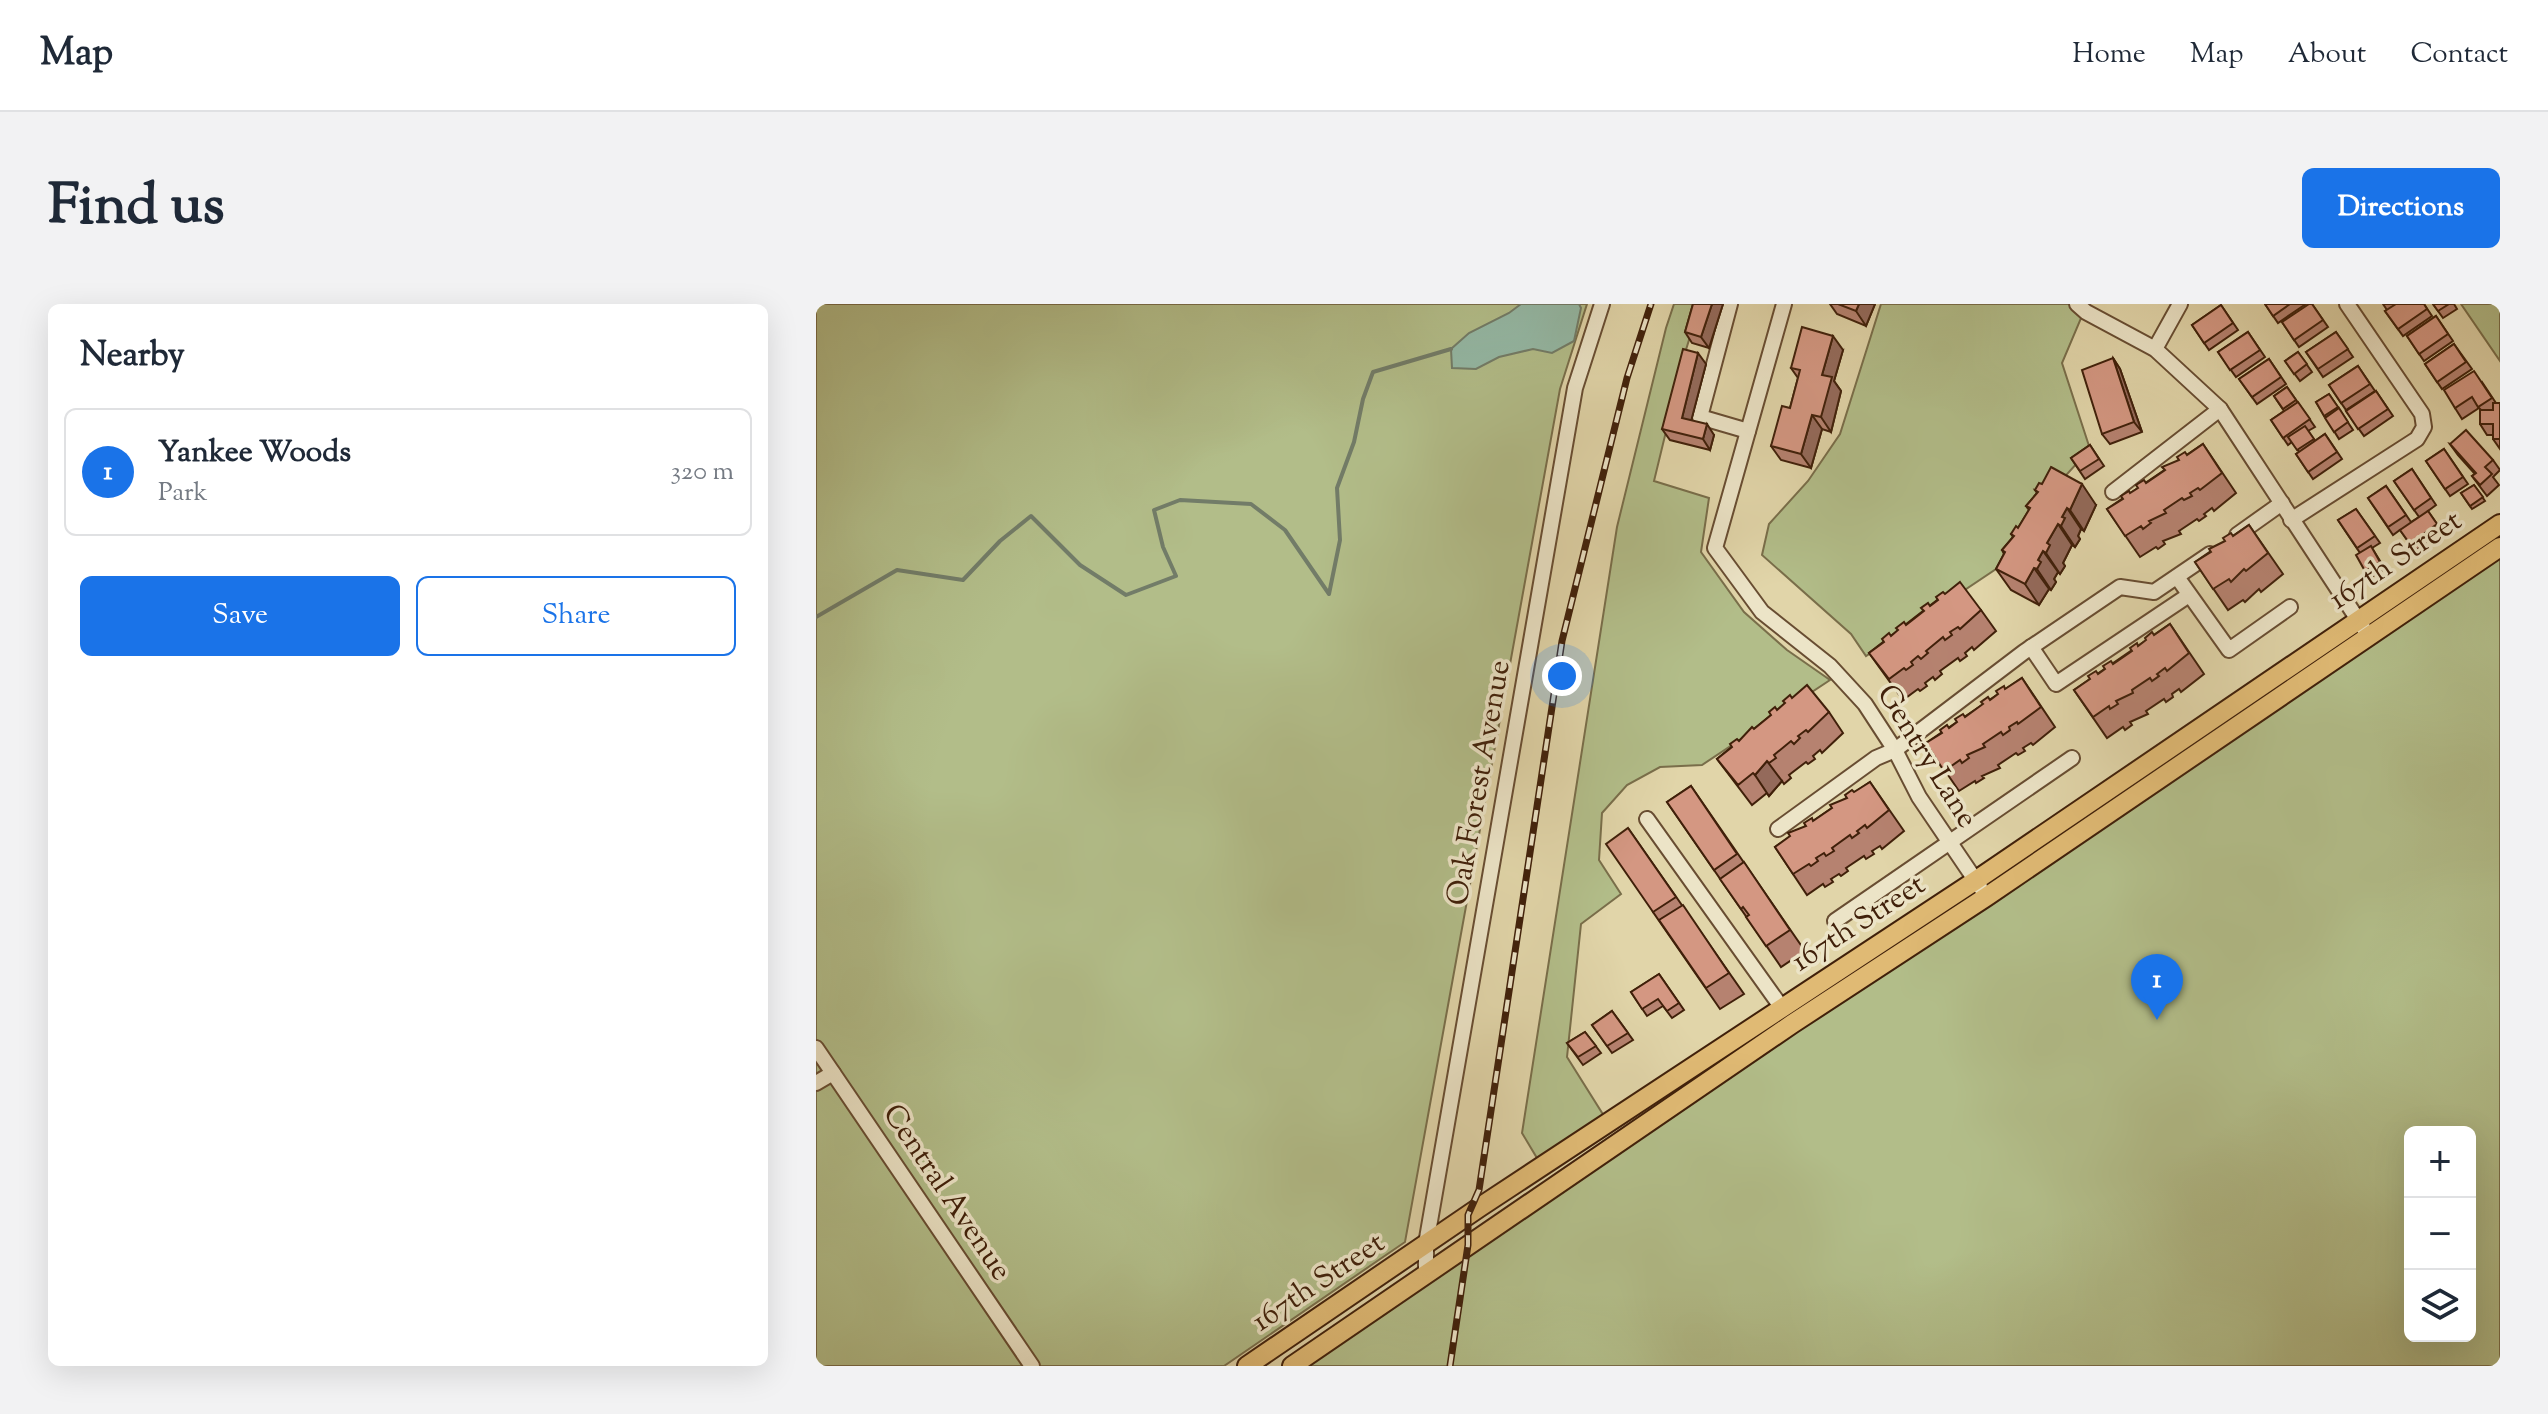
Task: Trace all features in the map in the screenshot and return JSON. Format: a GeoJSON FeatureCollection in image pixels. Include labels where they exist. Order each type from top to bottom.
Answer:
{"type":"FeatureCollection","features":[{"type":"Feature","properties":{"kind":"main road","name":"167th Street"},"geometry":{"type":"LineString","coordinates":[[1292,1366],[1792,1024],[1986,897],[2364,628],[2500,524]]}},
{"type":"Feature","properties":{"kind":"main road","name":"167th Street"},"geometry":{"type":"LineString","coordinates":[[1247,1366],[1975,881],[2364,628],[2500,547]]}},
{"type":"Feature","properties":{"kind":"street","name":"Oak Forest Avenue"},"geometry":{"type":"LineString","coordinates":[[1426,1274],[1426,1244],[1575,388],[1602,304]]}},
{"type":"Feature","properties":{"kind":"street"},"geometry":{"type":"LineString","coordinates":[[1730,304],[1700,417],[1748,431],[1784,304]]}},
{"type":"Feature","properties":{"kind":"street"},"geometry":{"type":"LineString","coordinates":[[2077,304],[2086,312],[2155,349],[2220,409],[2364,628]]}},
{"type":"Feature","properties":{"kind":"street"},"geometry":{"type":"LineString","coordinates":[[2155,349],[2180,304]]}},
{"type":"Feature","properties":{"kind":"street"},"geometry":{"type":"LineString","coordinates":[[2291,520],[2417,439],[2424,427],[2422,414],[2347,304]]}},
{"type":"Feature","properties":{"kind":"street"},"geometry":{"type":"LineString","coordinates":[[2113,492],[2220,409]]}},
{"type":"Feature","properties":{"kind":"street","name":"Gentry Lane"},"geometry":{"type":"LineString","coordinates":[[1748,431],[1715,548],[1762,612],[1847,683],[1883,730],[1919,797],[1986,897]]}},
{"type":"Feature","properties":{"kind":"street"},"geometry":{"type":"LineString","coordinates":[[1778,829],[1876,758],[1895,750],[2031,647],[2120,587],[2154,592],[2282,503]]}},
{"type":"Feature","properties":{"kind":"street"},"geometry":{"type":"LineString","coordinates":[[2177,577],[2229,650],[2290,607]]}},
{"type":"Feature","properties":{"kind":"street"},"geometry":{"type":"LineString","coordinates":[[2031,647],[2056,684],[2189,595]]}},
{"type":"Feature","properties":{"kind":"street"},"geometry":{"type":"LineString","coordinates":[[1835,921],[2072,758]]}},
{"type":"Feature","properties":{"kind":"street"},"geometry":{"type":"LineString","coordinates":[[1647,819],[1782,1008]]}},
{"type":"Feature","properties":{"kind":"street","name":"Central Avenue"},"geometry":{"type":"LineString","coordinates":[[816,1048],[1032,1366]]}},
{"type":"Feature","properties":{"kind":"street"},"geometry":{"type":"LineString","coordinates":[[816,1083],[833,1073]]}},
{"type":"Feature","properties":{"kind":"shaded area"},"geometry":{"type":"Polygon","coordinates":[[[816,304],[1587,304],[1560,389],[1405,1242],[1224,1366],[816,1366],[816,304]]]}},
{"type":"Feature","properties":{"kind":"shaded area"},"geometry":{"type":"Polygon","coordinates":[[[1521,304],[1579,304],[1581,308],[1574,341],[1552,353],[1533,349],[1499,357],[1476,369],[1452,368],[1451,349],[1469,333],[1521,304]]]}},
{"type":"Feature","properties":{"kind":"shaded area"},"geometry":{"type":"Polygon","coordinates":[[[1674,304],[1700,304],[1654,481],[1709,498],[1701,552],[1744,612],[1787,650],[1830,680],[1702,765],[1660,767],[1627,785],[1602,813],[1599,860],[1621,894],[1581,924],[1567,1057],[1604,1116],[1537,1158],[1522,1133],[1617,527],[1674,304]]]}},
{"type":"Feature","properties":{"kind":"shaded area"},"geometry":{"type":"Polygon","coordinates":[[[1881,304],[2087,304],[2062,363],[2090,449],[2046,497],[1999,567],[1866,656],[1851,634],[1762,555],[1769,524],[1808,481],[1840,434],[1881,304]]]}},
{"type":"Feature","properties":{"kind":"shaded area"},"geometry":{"type":"Polygon","coordinates":[[[2461,304],[2500,304],[2500,361],[2461,304]]]}},
{"type":"Feature","properties":{"kind":"shaded area"},"geometry":{"type":"Polygon","coordinates":[[[2500,556],[2500,1366],[1306,1366],[1695,1099],[2500,556]]]}},
{"type":"Feature","properties":{"kind":"building"},"geometry":{"type":"Polygon","coordinates":[[[1693,304],[1712,304],[1701,337],[1685,332],[1693,304]]]}},
{"type":"Feature","properties":{"kind":"building"},"geometry":{"type":"Polygon","coordinates":[[[1838,304],[1859,304],[1856,311],[1838,304]]]}},
{"type":"Feature","properties":{"kind":"building"},"geometry":{"type":"Polygon","coordinates":[[[2265,304],[2290,304],[2273,316],[2265,304]]]}},
{"type":"Feature","properties":{"kind":"building"},"geometry":{"type":"Polygon","coordinates":[[[2309,304],[2323,320],[2294,340],[2282,322],[2309,304]]]}},
{"type":"Feature","properties":{"kind":"building"},"geometry":{"type":"Polygon","coordinates":[[[2396,304],[2424,304],[2427,309],[2398,329],[2385,311],[2396,304]]]}},
{"type":"Feature","properties":{"kind":"building"},"geometry":{"type":"Polygon","coordinates":[[[2433,304],[2449,304],[2438,311],[2433,304]]]}},
{"type":"Feature","properties":{"kind":"building"},"geometry":{"type":"Polygon","coordinates":[[[2221,305],[2233,323],[2204,343],[2192,325],[2221,305]]]}},
{"type":"Feature","properties":{"kind":"building"},"geometry":{"type":"Polygon","coordinates":[[[2436,316],[2448,334],[2419,354],[2407,336],[2436,316]]]}},
{"type":"Feature","properties":{"kind":"building"},"geometry":{"type":"Polygon","coordinates":[[[1802,327],[1833,336],[1822,375],[1832,377],[1821,417],[1812,415],[1801,454],[1771,446],[1782,406],[1790,408],[1800,370],[1791,368],[1802,327]]]}},
{"type":"Feature","properties":{"kind":"building"},"geometry":{"type":"Polygon","coordinates":[[[2248,332],[2260,350],[2230,370],[2218,352],[2248,332]]]}},
{"type":"Feature","properties":{"kind":"building"},"geometry":{"type":"Polygon","coordinates":[[[2336,332],[2348,349],[2318,369],[2306,352],[2336,332]]]}},
{"type":"Feature","properties":{"kind":"building"},"geometry":{"type":"Polygon","coordinates":[[[2454,344],[2466,362],[2437,382],[2425,364],[2454,344]]]}},
{"type":"Feature","properties":{"kind":"building"},"geometry":{"type":"Polygon","coordinates":[[[1683,349],[1698,353],[1682,418],[1707,424],[1703,439],[1662,429],[1683,349]]]}},
{"type":"Feature","properties":{"kind":"building"},"geometry":{"type":"Polygon","coordinates":[[[2298,352],[2307,364],[2294,374],[2285,361],[2298,352]]]}},
{"type":"Feature","properties":{"kind":"building"},"geometry":{"type":"Polygon","coordinates":[[[2113,358],[2134,422],[2102,434],[2082,370],[2113,358]]]}},
{"type":"Feature","properties":{"kind":"building"},"geometry":{"type":"Polygon","coordinates":[[[2269,359],[2281,377],[2252,397],[2239,379],[2269,359]]]}},
{"type":"Feature","properties":{"kind":"building"},"geometry":{"type":"Polygon","coordinates":[[[2358,366],[2370,384],[2341,403],[2329,385],[2358,366]]]}},
{"type":"Feature","properties":{"kind":"building"},"geometry":{"type":"Polygon","coordinates":[[[2474,371],[2492,398],[2478,407],[2472,397],[2455,408],[2444,390],[2474,371]]]}},
{"type":"Feature","properties":{"kind":"building"},"geometry":{"type":"Polygon","coordinates":[[[2287,387],[2296,400],[2283,409],[2274,396],[2287,387]]]}},
{"type":"Feature","properties":{"kind":"building"},"geometry":{"type":"Polygon","coordinates":[[[2376,391],[2388,409],[2358,429],[2346,411],[2376,391]]]}},
{"type":"Feature","properties":{"kind":"building"},"geometry":{"type":"Polygon","coordinates":[[[2329,394],[2338,407],[2324,416],[2316,402],[2329,394]]]}},
{"type":"Feature","properties":{"kind":"building"},"geometry":{"type":"Polygon","coordinates":[[[2298,402],[2310,419],[2283,438],[2271,420],[2298,402]]]}},
{"type":"Feature","properties":{"kind":"building"},"geometry":{"type":"Polygon","coordinates":[[[2493,403],[2500,403],[2500,439],[2493,439],[2493,424],[2480,424],[2480,410],[2493,410],[2493,403]]]}},
{"type":"Feature","properties":{"kind":"building"},"geometry":{"type":"Polygon","coordinates":[[[2339,408],[2348,422],[2334,432],[2325,418],[2339,408]]]}},
{"type":"Feature","properties":{"kind":"building"},"geometry":{"type":"Polygon","coordinates":[[[2305,426],[2314,439],[2297,450],[2288,437],[2305,426]]]}},
{"type":"Feature","properties":{"kind":"building"},"geometry":{"type":"Polygon","coordinates":[[[2466,430],[2493,460],[2485,467],[2492,474],[2480,485],[2472,476],[2476,473],[2450,444],[2466,430]]]}},
{"type":"Feature","properties":{"kind":"building"},"geometry":{"type":"Polygon","coordinates":[[[2325,434],[2337,452],[2308,472],[2296,454],[2325,434]]]}},
{"type":"Feature","properties":{"kind":"building"},"geometry":{"type":"Polygon","coordinates":[[[2203,444],[2222,473],[2200,490],[2198,488],[2190,493],[2192,496],[2182,498],[2164,510],[2166,513],[2149,521],[2151,523],[2143,529],[2141,526],[2125,536],[2107,509],[2123,499],[2121,496],[2138,488],[2136,485],[2144,480],[2146,483],[2165,470],[2162,467],[2203,444]]]}},
{"type":"Feature","properties":{"kind":"building"},"geometry":{"type":"Polygon","coordinates":[[[2090,445],[2099,459],[2080,471],[2071,458],[2090,445]]]}},
{"type":"Feature","properties":{"kind":"building"},"geometry":{"type":"Polygon","coordinates":[[[2444,449],[2463,477],[2445,489],[2426,461],[2444,449]]]}},
{"type":"Feature","properties":{"kind":"building"},"geometry":{"type":"Polygon","coordinates":[[[2051,467],[2082,484],[2070,510],[2067,508],[2062,517],[2065,518],[2061,526],[2058,524],[2047,543],[2050,545],[2046,553],[2043,551],[2038,560],[2041,562],[2025,584],[1996,569],[2005,552],[2002,550],[2014,536],[2011,534],[2030,508],[2026,506],[2038,492],[2035,490],[2051,467]]]}},
{"type":"Feature","properties":{"kind":"building"},"geometry":{"type":"Polygon","coordinates":[[[2412,469],[2431,498],[2414,510],[2394,481],[2412,469]]]}},
{"type":"Feature","properties":{"kind":"building"},"geometry":{"type":"Polygon","coordinates":[[[2474,485],[2483,497],[2470,506],[2461,493],[2474,485]]]}},
{"type":"Feature","properties":{"kind":"building"},"geometry":{"type":"Polygon","coordinates":[[[2386,486],[2406,515],[2388,527],[2368,498],[2386,486]]]}},
{"type":"Feature","properties":{"kind":"building"},"geometry":{"type":"Polygon","coordinates":[[[2356,509],[2375,536],[2357,548],[2338,520],[2356,509]]]}},
{"type":"Feature","properties":{"kind":"building"},"geometry":{"type":"Polygon","coordinates":[[[2428,511],[2437,524],[2410,544],[2400,530],[2428,511]]]}},
{"type":"Feature","properties":{"kind":"building"},"geometry":{"type":"Polygon","coordinates":[[[2249,525],[2268,553],[2231,582],[2229,579],[2213,589],[2195,562],[2211,552],[2209,549],[2225,541],[2223,538],[2231,533],[2233,536],[2249,525]]]}},
{"type":"Feature","properties":{"kind":"building"},"geometry":{"type":"Polygon","coordinates":[[[2371,546],[2380,562],[2365,571],[2356,555],[2371,546]]]}},
{"type":"Feature","properties":{"kind":"building"},"geometry":{"type":"Polygon","coordinates":[[[1960,582],[1981,610],[1960,629],[1958,627],[1950,632],[1952,635],[1945,640],[1943,637],[1921,659],[1918,656],[1911,662],[1913,665],[1889,679],[1869,653],[1884,642],[1882,639],[1889,633],[1891,636],[1898,630],[1896,628],[1904,622],[1906,625],[1924,611],[1921,608],[1928,603],[1930,606],[1938,600],[1936,597],[1960,582]]]}},
{"type":"Feature","properties":{"kind":"building"},"geometry":{"type":"Polygon","coordinates":[[[2170,624],[2189,653],[2167,671],[2165,668],[2157,674],[2159,676],[2152,681],[2150,678],[2132,690],[2133,693],[2116,701],[2118,704],[2093,717],[2074,690],[2090,679],[2088,676],[2096,671],[2098,674],[2105,669],[2103,666],[2111,661],[2113,664],[2132,651],[2130,648],[2137,643],[2138,646],[2152,632],[2154,635],[2170,624]]]}},
{"type":"Feature","properties":{"kind":"building"},"geometry":{"type":"Polygon","coordinates":[[[2022,678],[2041,707],[2009,727],[2010,730],[2003,735],[2001,732],[1983,744],[1985,747],[1967,755],[1969,758],[1962,763],[1960,760],[1944,771],[1926,743],[1942,733],[1940,730],[1947,725],[1949,728],[1957,722],[1955,719],[1963,714],[1965,717],[1988,697],[1990,700],[1998,694],[1996,691],[2022,678]]]}},
{"type":"Feature","properties":{"kind":"building"},"geometry":{"type":"Polygon","coordinates":[[[1807,685],[1829,712],[1808,732],[1806,730],[1798,736],[1800,738],[1794,744],[1791,741],[1774,755],[1776,758],[1769,763],[1767,761],[1755,775],[1753,773],[1738,785],[1717,759],[1732,747],[1730,744],[1737,739],[1739,741],[1752,727],[1754,729],[1771,715],[1769,712],[1775,707],[1777,710],[1790,695],[1792,698],[1807,685]]]}},
{"type":"Feature","properties":{"kind":"building"},"geometry":{"type":"Polygon","coordinates":[[[1870,782],[1889,810],[1867,828],[1865,825],[1857,831],[1859,833],[1852,838],[1850,835],[1832,848],[1834,851],[1826,856],[1824,853],[1811,866],[1809,864],[1793,874],[1775,847],[1790,836],[1788,833],[1806,826],[1804,823],[1812,818],[1813,821],[1832,808],[1830,805],[1847,798],[1845,795],[1852,790],[1854,792],[1870,782]]]}},
{"type":"Feature","properties":{"kind":"building"},"geometry":{"type":"Polygon","coordinates":[[[1691,786],[1737,854],[1714,870],[1667,802],[1691,786]]]}},
{"type":"Feature","properties":{"kind":"building"},"geometry":{"type":"Polygon","coordinates":[[[1628,828],[1676,897],[1653,912],[1606,844],[1628,828]]]}},
{"type":"Feature","properties":{"kind":"building"},"geometry":{"type":"Polygon","coordinates":[[[1744,862],[1790,930],[1766,946],[1746,917],[1749,915],[1743,907],[1741,909],[1720,879],[1744,862]]]}},
{"type":"Feature","properties":{"kind":"building"},"geometry":{"type":"Polygon","coordinates":[[[1683,905],[1729,973],[1706,988],[1659,920],[1683,905]]]}},
{"type":"Feature","properties":{"kind":"building"},"geometry":{"type":"Polygon","coordinates":[[[1659,974],[1679,1003],[1667,1011],[1658,999],[1642,1009],[1631,992],[1659,974]]]}},
{"type":"Feature","properties":{"kind":"building"},"geometry":{"type":"Polygon","coordinates":[[[1612,1011],[1628,1033],[1607,1046],[1592,1025],[1612,1011]]]}},
{"type":"Feature","properties":{"kind":"building"},"geometry":{"type":"Polygon","coordinates":[[[1585,1032],[1596,1046],[1578,1057],[1567,1043],[1585,1032]]]}},
{"type":"Feature","properties":{"kind":"waterway"},"geometry":{"type":"LineString","coordinates":[[816,617],[897,570],[963,580],[1000,541],[1031,516],[1080,565],[1126,595],[1176,576],[1163,547],[1154,510],[1180,500],[1251,504],[1285,530],[1329,594],[1340,540],[1337,488],[1354,442],[1363,399],[1373,372],[1451,349]]}},
{"type":"Feature","properties":{"kind":"railway"},"geometry":{"type":"LineString","coordinates":[[1450,1366],[1468,1245],[1468,1215],[1479,1190],[1562,641],[1627,378],[1651,304]]}},
{"type":"Feature","properties":{"kind":"place","name":"Yankee Woods"},"geometry":{"type":"Point","coordinates":[2157,1020]}}]}
